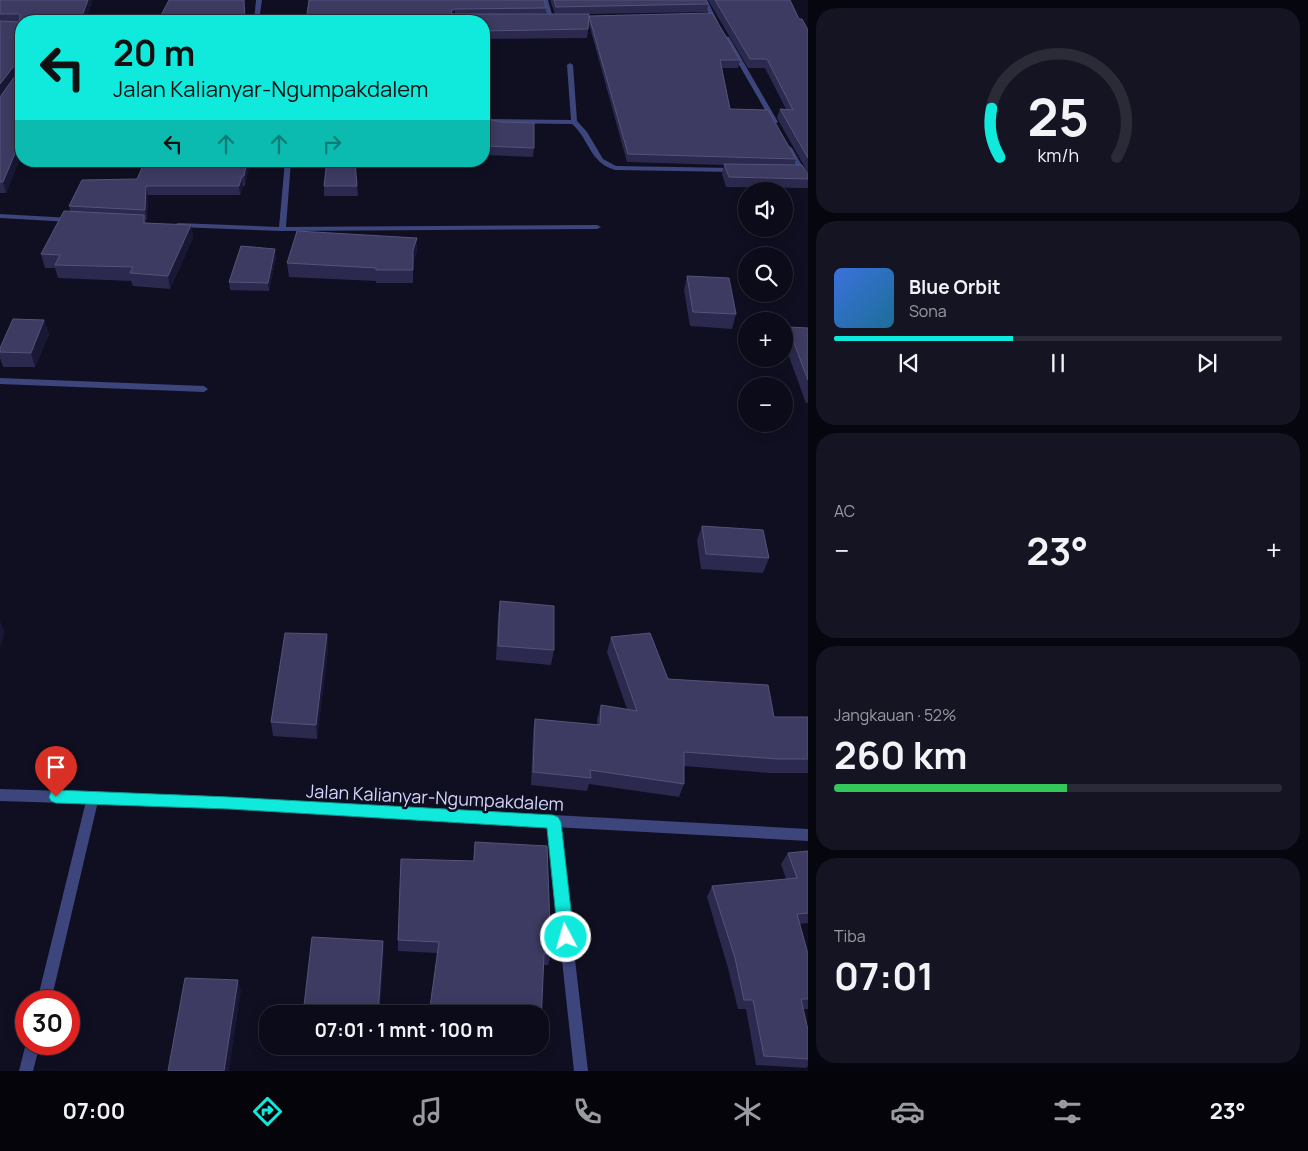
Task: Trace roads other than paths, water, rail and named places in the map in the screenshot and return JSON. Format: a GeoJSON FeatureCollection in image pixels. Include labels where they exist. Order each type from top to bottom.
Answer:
{"type":"FeatureCollection","features":[{"type":"Feature","properties":{"kind":"street"},"geometry":{"type":"LineString","coordinates":[[257,15],[260,0]]}},
{"type":"Feature","properties":{"kind":"street"},"geometry":{"type":"LineString","coordinates":[[545,0],[552,20]]}},
{"type":"Feature","properties":{"kind":"street"},"geometry":{"type":"LineString","coordinates":[[704,0],[779,129]]}},
{"type":"Feature","properties":{"kind":"street"},"geometry":{"type":"LineString","coordinates":[[703,16],[712,16]]}},
{"type":"Feature","properties":{"kind":"street"},"geometry":{"type":"LineString","coordinates":[[544,20],[561,19]]}},
{"type":"Feature","properties":{"kind":"street"},"geometry":{"type":"LineString","coordinates":[[570,66],[574,122],[583,131],[598,159],[610,167],[744,170]]}},
{"type":"Feature","properties":{"kind":"street"},"geometry":{"type":"LineString","coordinates":[[490,121],[574,122]]}},
{"type":"Feature","properties":{"kind":"street"},"geometry":{"type":"LineString","coordinates":[[783,138],[808,182]]}},
{"type":"Feature","properties":{"kind":"street"},"geometry":{"type":"LineString","coordinates":[[282,229],[287,167]]}},
{"type":"Feature","properties":{"kind":"street"},"geometry":{"type":"LineString","coordinates":[[792,171],[802,171]]}},
{"type":"Feature","properties":{"kind":"street"},"geometry":{"type":"LineString","coordinates":[[0,216],[79,220]]}},
{"type":"Feature","properties":{"kind":"street"},"geometry":{"type":"LineString","coordinates":[[167,225],[282,229],[597,227]]}},
{"type":"Feature","properties":{"kind":"street"},"geometry":{"type":"LineString","coordinates":[[0,381],[204,389]]}},
{"type":"Feature","properties":{"kind":"street","name":"Jalan Kalianyar-Ngumpakdalem"},"geometry":{"type":"LineString","coordinates":[[0,795],[94,797],[306,807],[808,835]]}},
{"type":"Feature","properties":{"kind":"street"},"geometry":{"type":"LineString","coordinates":[[47,990],[94,797]]}},
{"type":"Feature","properties":{"kind":"street"},"geometry":{"type":"LineString","coordinates":[[553,822],[581,1071]]}},
{"type":"Feature","properties":{"kind":"street"},"geometry":{"type":"LineString","coordinates":[[26,1071],[30,1055]]}}]}
